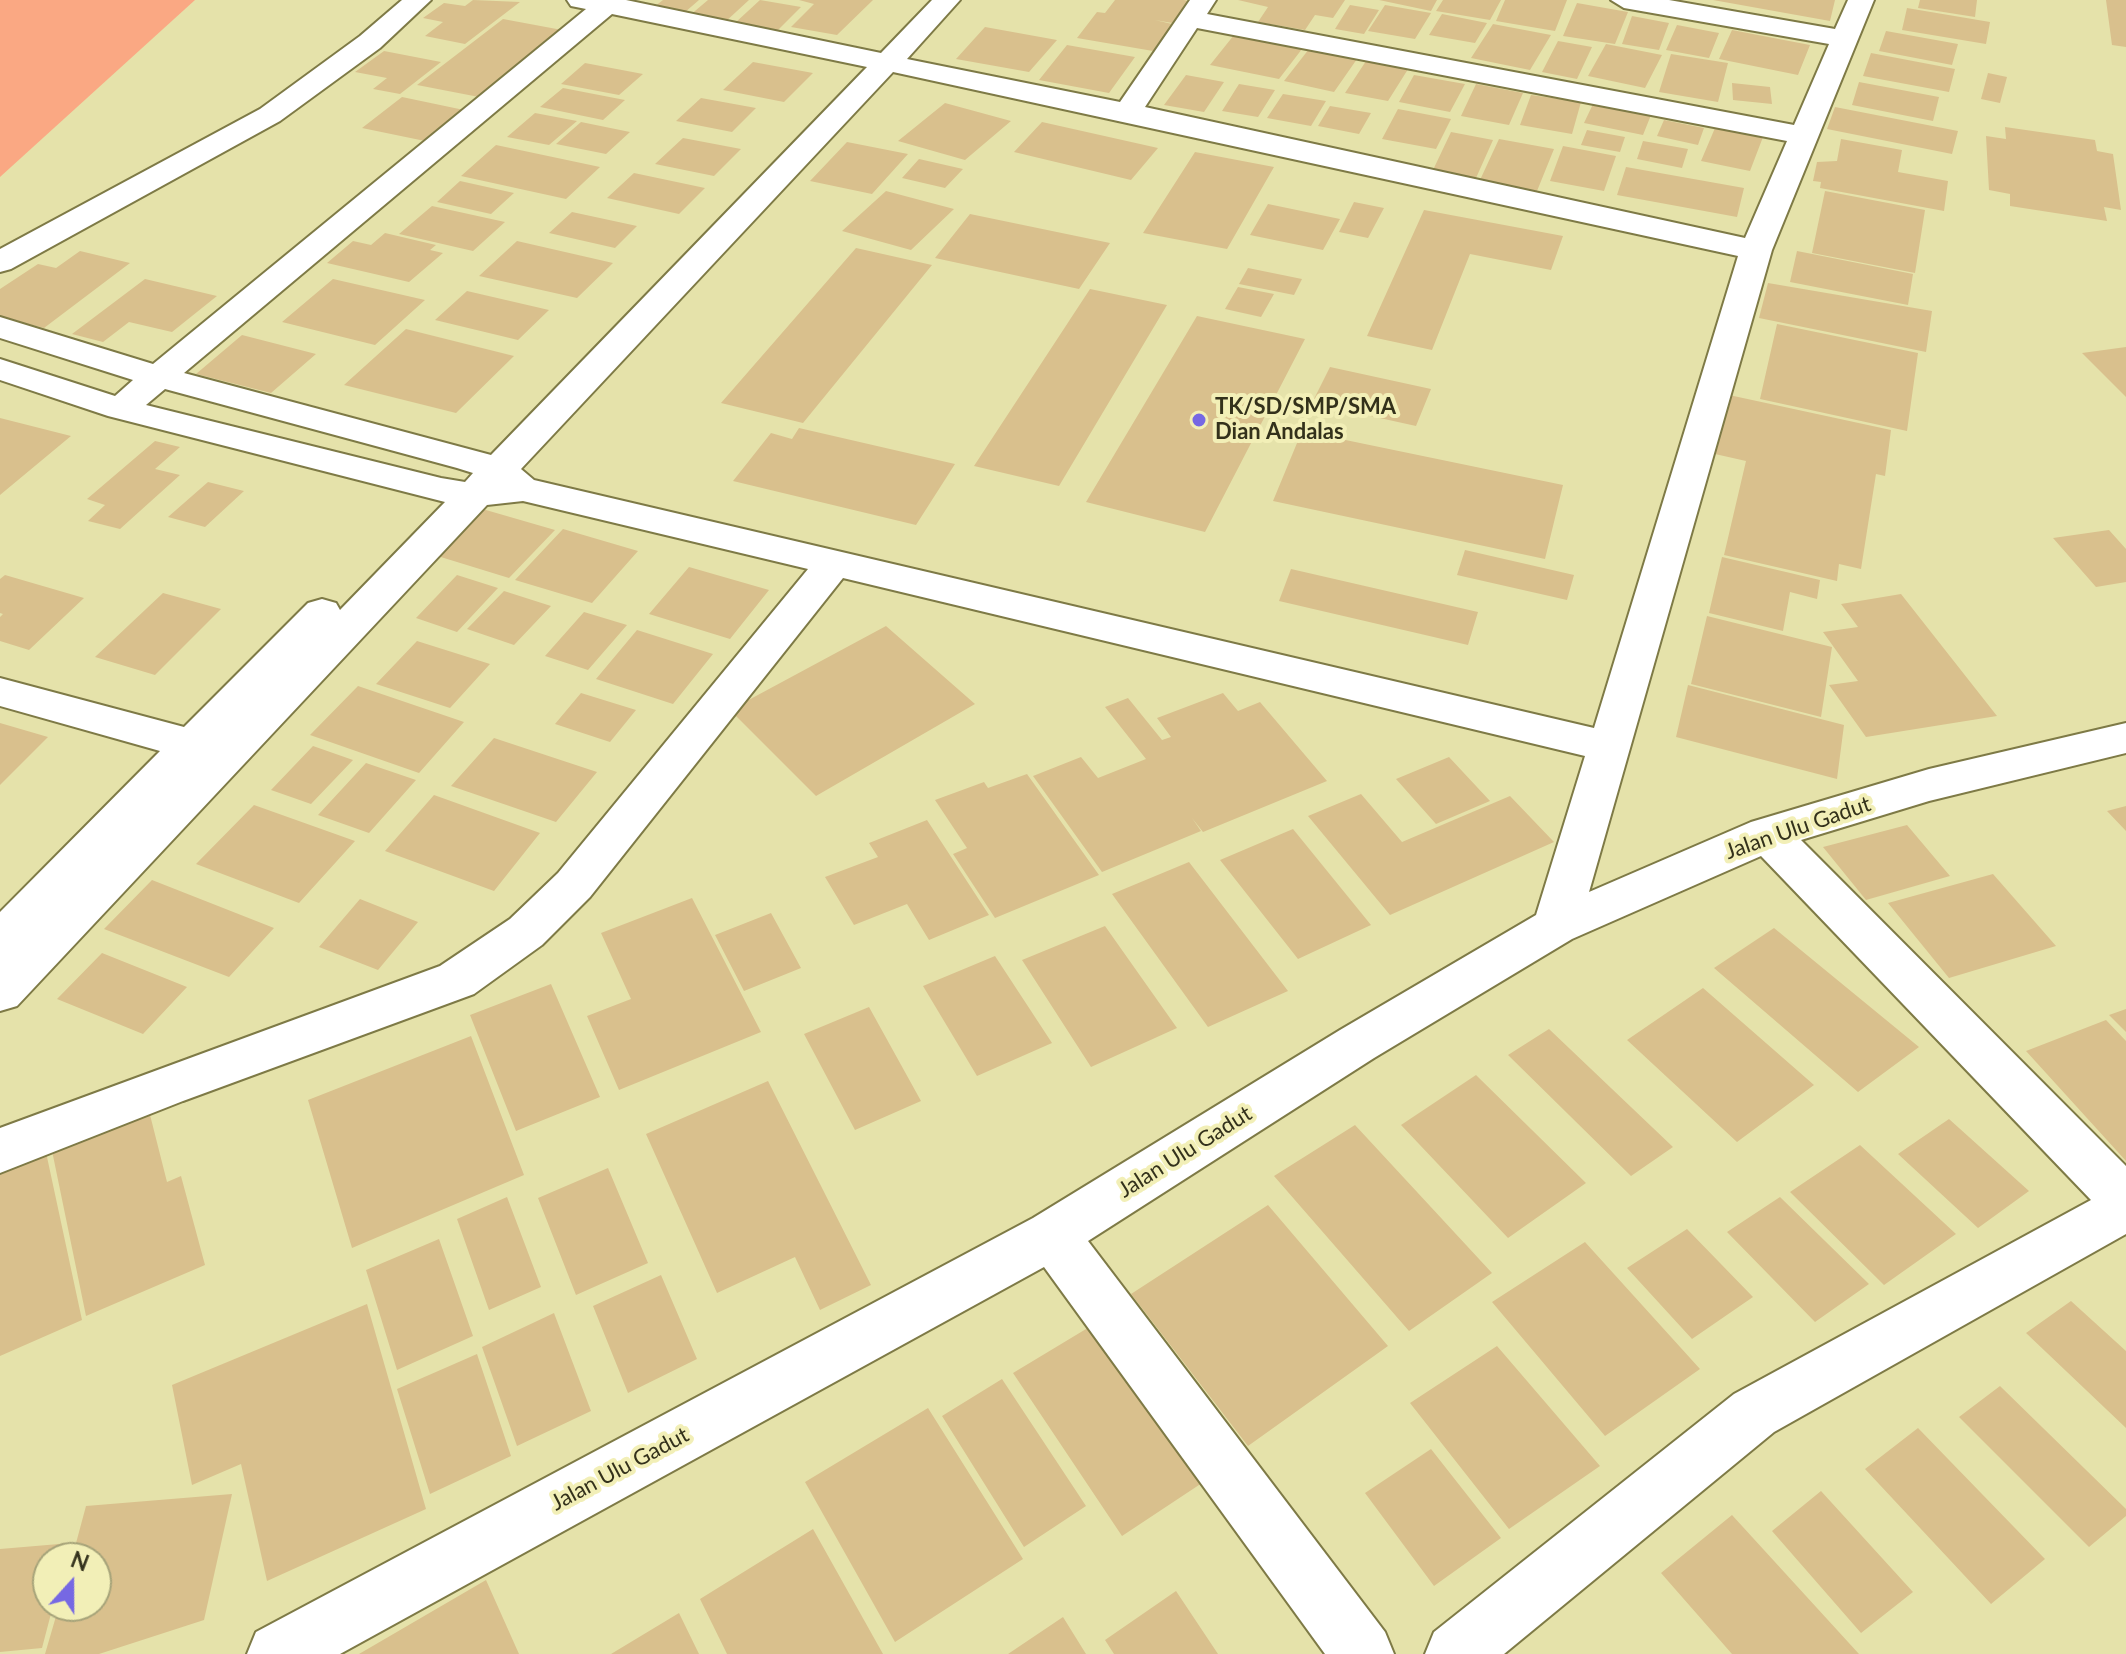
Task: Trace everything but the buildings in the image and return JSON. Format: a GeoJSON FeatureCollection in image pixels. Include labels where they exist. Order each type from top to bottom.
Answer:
{"type":"FeatureCollection","features":[{"type":"Feature","properties":{"kind":"street"},"geometry":{"type":"LineString","coordinates":[[0,262],[270,115],[370,42],[418,0]]}},
{"type":"Feature","properties":{"kind":"street"},"geometry":{"type":"LineString","coordinates":[[873,61],[916,0]]}},
{"type":"Feature","properties":{"kind":"street"},"geometry":{"type":"LineString","coordinates":[[0,942],[210,749],[482,481],[873,61],[947,0]]}},
{"type":"Feature","properties":{"kind":"street"},"geometry":{"type":"LineString","coordinates":[[1624,0],[1845,39]]}},
{"type":"Feature","properties":{"kind":"street"},"geometry":{"type":"LineString","coordinates":[[1556,926],[1756,250],[1861,0]]}},
{"type":"Feature","properties":{"kind":"street"},"geometry":{"type":"LineString","coordinates":[[120,409],[161,378],[600,2],[1127,112],[1756,250]]}},
{"type":"Feature","properties":{"kind":"street"},"geometry":{"type":"LineString","coordinates":[[1127,112],[1196,9],[1803,135]]}},
{"type":"Feature","properties":{"kind":"street"},"geometry":{"type":"LineString","coordinates":[[0,327],[482,481]]}},
{"type":"Feature","properties":{"kind":"street"},"geometry":{"type":"LineString","coordinates":[[0,369],[120,409],[482,481],[1611,747]]}},
{"type":"Feature","properties":{"kind":"street"},"geometry":{"type":"LineString","coordinates":[[0,1151],[165,1086],[457,980],[526,932],[574,885],[834,563]]}},
{"type":"Feature","properties":{"kind":"street"},"geometry":{"type":"LineString","coordinates":[[0,692],[210,749]]}},
{"type":"Feature","properties":{"kind":"street","name":"Jalan Ulu Gadut"},"geometry":{"type":"LineString","coordinates":[[278,1654],[1052,1235],[1357,1044],[1556,926],[1767,834],[1929,785],[2126,738]]}},
{"type":"Feature","properties":{"kind":"street"},"geometry":{"type":"LineString","coordinates":[[0,992],[210,749]]}},
{"type":"Feature","properties":{"kind":"street"},"geometry":{"type":"LineString","coordinates":[[1456,1654],[1754,1413],[2126,1204],[1767,834]]}},
{"type":"Feature","properties":{"kind":"street"},"geometry":{"type":"LineString","coordinates":[[1052,1235],[1363,1654]]}},
{"type":"Feature","properties":{"kind":"shaded area"},"geometry":{"type":"Polygon","coordinates":[[[0,0],[195,0],[0,177],[0,0]]]}},
{"type":"Feature","properties":{"kind":"place","name":"TK/SD/SMP/SMA Dian Andalas"},"geometry":{"type":"Point","coordinates":[1199,420]}}]}
